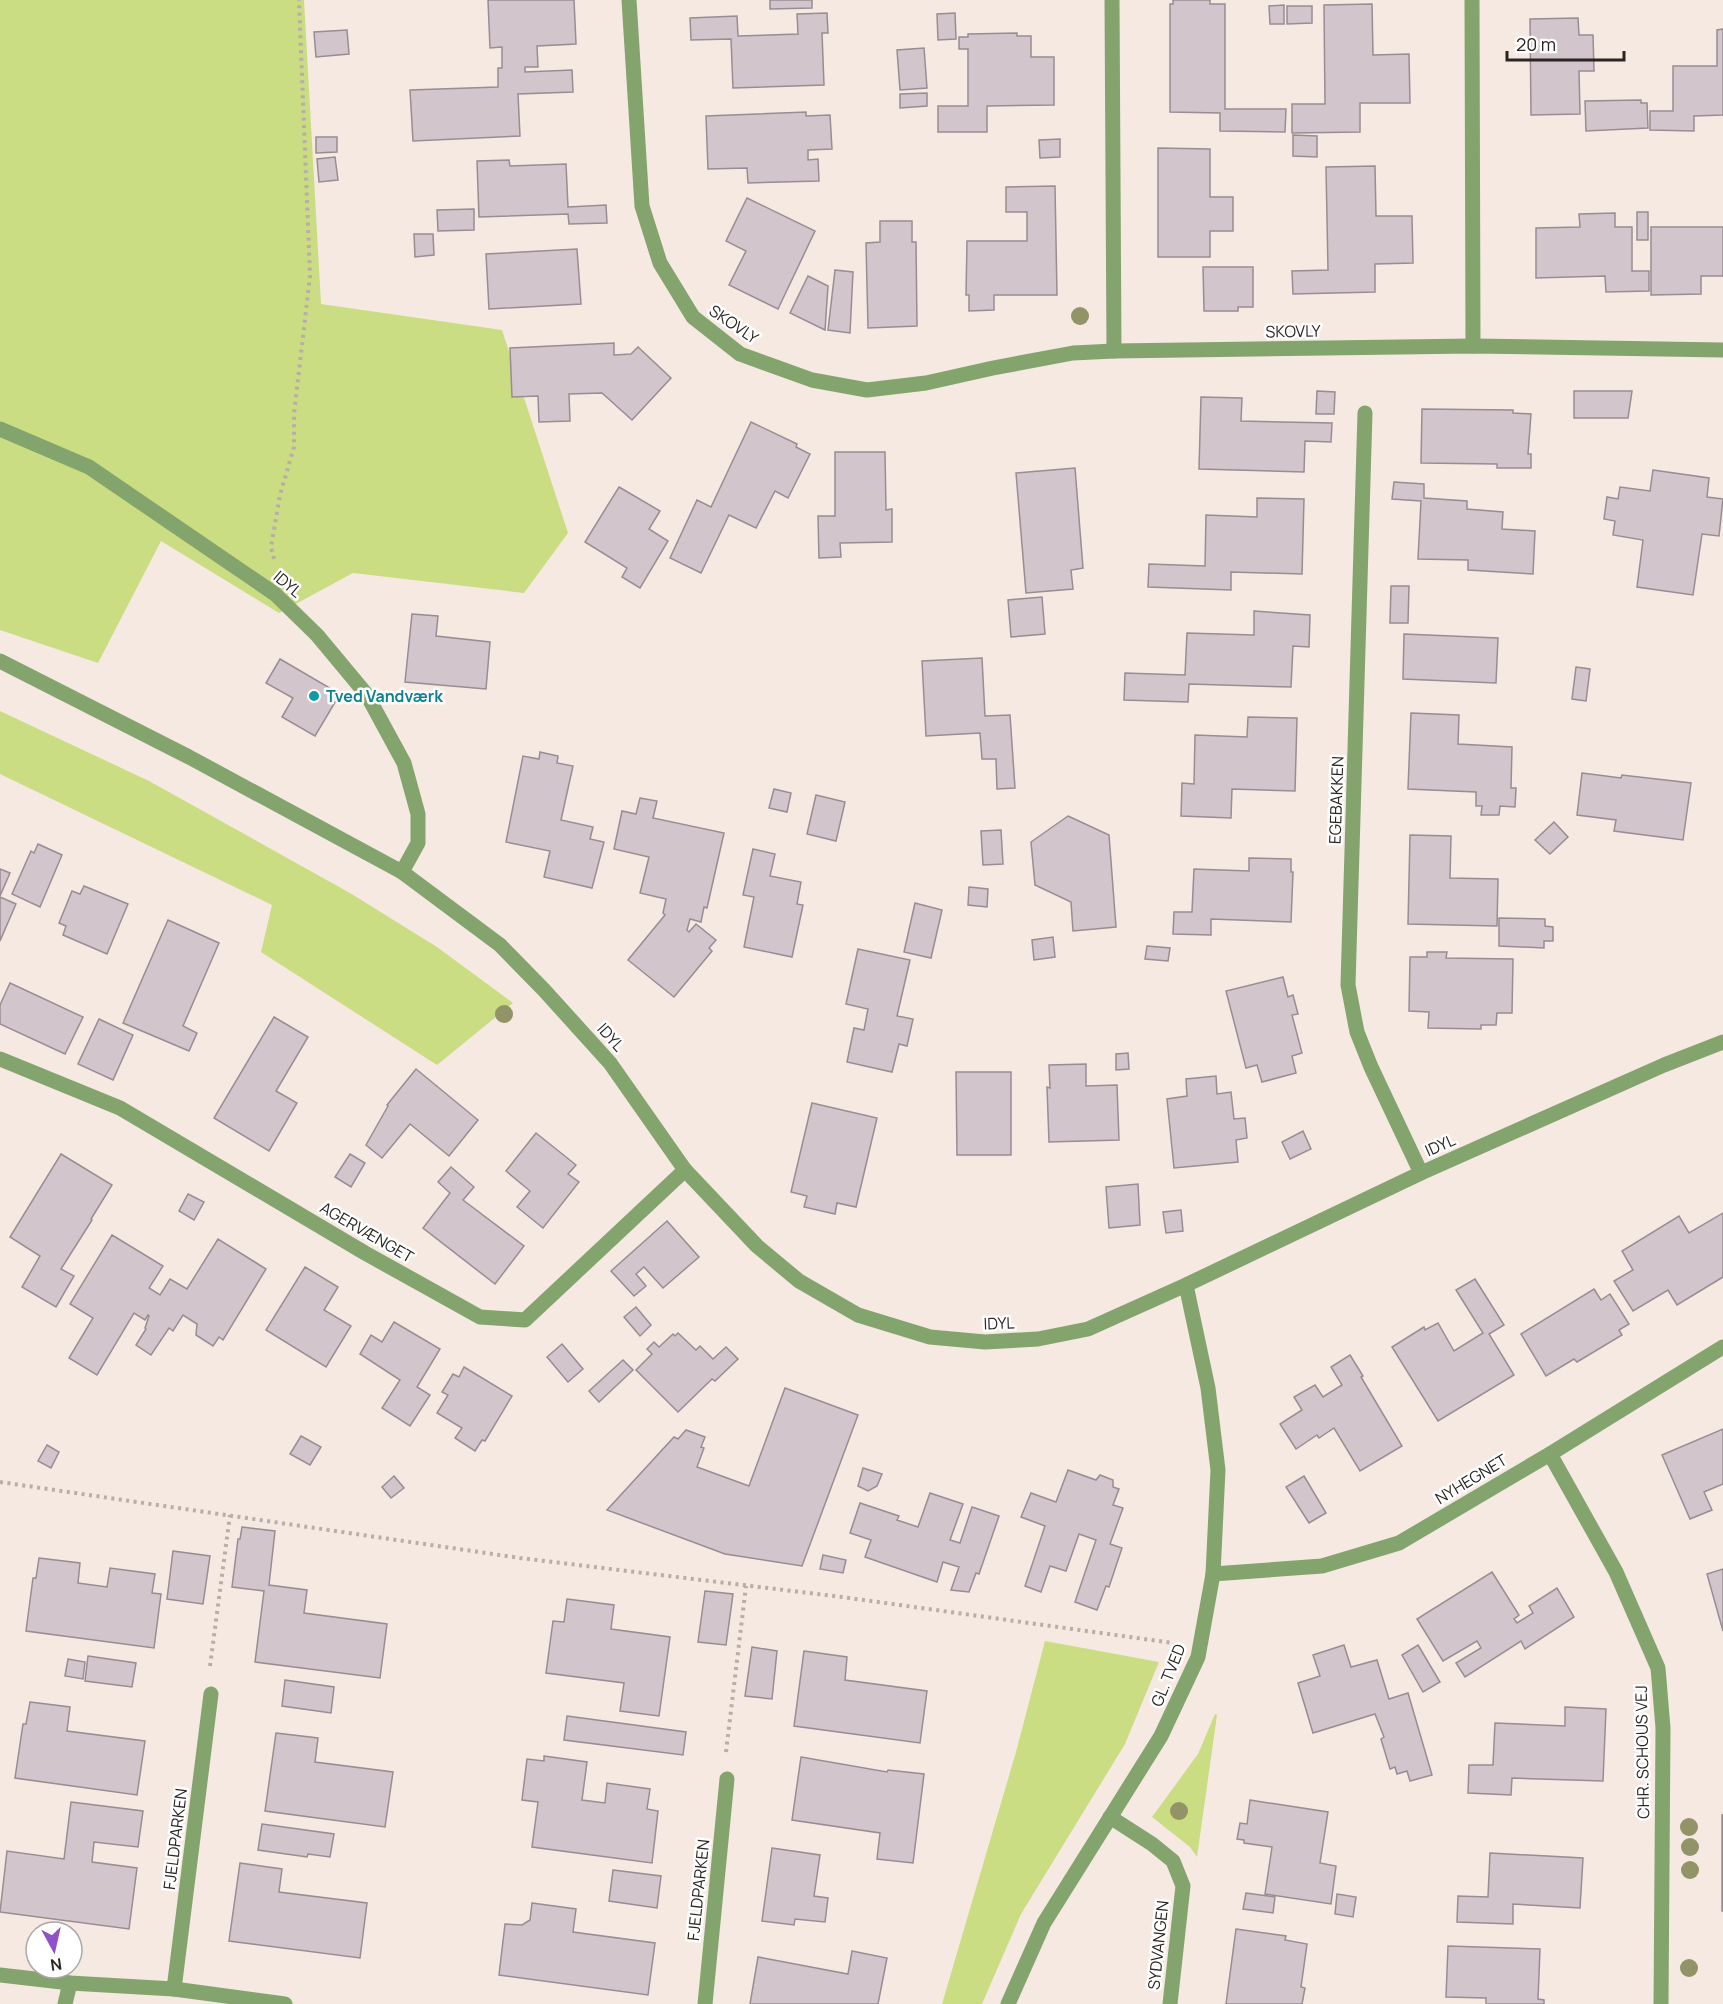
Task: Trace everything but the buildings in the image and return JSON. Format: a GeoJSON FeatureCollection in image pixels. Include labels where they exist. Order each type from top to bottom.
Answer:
{"type":"FeatureCollection","features":[{"type":"Feature","properties":{"kind":"street","name":"SKOVLY"},"geometry":{"type":"LineString","coordinates":[[629,0],[642,206],[660,263],[693,317],[740,354],[812,380],[867,390],[926,383],[1073,353],[1114,351],[1473,346],[1723,350]]}},
{"type":"Feature","properties":{"kind":"street"},"geometry":{"type":"LineString","coordinates":[[1112,0],[1114,351]]}},
{"type":"Feature","properties":{"kind":"street"},"geometry":{"type":"LineString","coordinates":[[1472,0],[1473,346]]}},
{"type":"Feature","properties":{"kind":"street","name":"EGEBAKKEN"},"geometry":{"type":"LineString","coordinates":[[1365,413],[1348,985],[1358,1032],[1371,1067],[1421,1173]]}},
{"type":"Feature","properties":{"kind":"street","name":"IDYL"},"geometry":{"type":"LineString","coordinates":[[0,429],[89,467],[275,594],[317,635],[367,696],[404,763],[418,814],[418,843],[402,872]]}},
{"type":"Feature","properties":{"kind":"street","name":"IDYL"},"geometry":{"type":"LineString","coordinates":[[0,661],[189,757],[402,872],[500,945],[610,1063],[685,1170],[757,1246],[799,1281],[858,1315],[930,1337],[985,1342],[1038,1339],[1088,1329],[1421,1173],[1664,1065],[1723,1042]]}},
{"type":"Feature","properties":{"kind":"street","name":"AGERVÆNGET"},"geometry":{"type":"LineString","coordinates":[[0,1059],[120,1108],[365,1253],[480,1317],[525,1320],[685,1170]]}},
{"type":"Feature","properties":{"kind":"street","name":"GL. TVED"},"geometry":{"type":"LineString","coordinates":[[1008,2004],[1044,1923],[1161,1736],[1198,1657],[1213,1574],[1218,1470],[1208,1388],[1186,1285]]}},
{"type":"Feature","properties":{"kind":"street","name":"NYHEGNET"},"geometry":{"type":"LineString","coordinates":[[1213,1574],[1322,1566],[1400,1543],[1723,1347]]}},
{"type":"Feature","properties":{"kind":"street","name":"CHR. SCHOUS VEJ"},"geometry":{"type":"LineString","coordinates":[[1550,1454],[1616,1572],[1658,1668],[1663,1728],[1660,2004]]}},
{"type":"Feature","properties":{"kind":"street","name":"FJELDPARKEN"},"geometry":{"type":"LineString","coordinates":[[174,1989],[211,1694]]}},
{"type":"Feature","properties":{"kind":"street","name":"FJELDPARKEN"},"geometry":{"type":"LineString","coordinates":[[705,2004],[727,1784]]}},
{"type":"Feature","properties":{"kind":"street","name":"SYDVANGEN"},"geometry":{"type":"LineString","coordinates":[[1110,1817],[1152,1844],[1173,1861],[1183,1886],[1170,2004]]}},
{"type":"Feature","properties":{"kind":"street"},"geometry":{"type":"LineString","coordinates":[[0,1975],[70,1983],[174,1989],[285,2004]]}},
{"type":"Feature","properties":{"kind":"street"},"geometry":{"type":"LineString","coordinates":[[65,2004],[70,1983]]}},
{"type":"Feature","properties":{"kind":"path"},"geometry":{"type":"LineString","coordinates":[[275,594],[281,580],[271,547],[280,495],[294,447],[294,414],[310,276],[298,0]]}},
{"type":"Feature","properties":{"kind":"path"},"geometry":{"type":"LineString","coordinates":[[0,1482],[520,1558],[1200,1646]]}},
{"type":"Feature","properties":{"kind":"path"},"geometry":{"type":"LineString","coordinates":[[211,1694],[208,1684],[230,1515]]}},
{"type":"Feature","properties":{"kind":"path"},"geometry":{"type":"LineString","coordinates":[[727,1784],[726,1750],[746,1586]]}},
{"type":"Feature","properties":{"kind":"green space"},"geometry":{"type":"Polygon","coordinates":[[[0,0],[304,0],[321,304],[502,330],[568,533],[524,593],[353,573],[279,613],[161,541],[98,663],[0,630],[0,0]]]}},
{"type":"Feature","properties":{"kind":"green space"},"geometry":{"type":"Polygon","coordinates":[[[0,711],[149,781],[350,893],[437,947],[513,1003],[437,1065],[261,952],[272,905],[0,774],[0,711]]]}},
{"type":"Feature","properties":{"kind":"green space"},"geometry":{"type":"Polygon","coordinates":[[[1045,1641],[1159,1662],[1125,1744],[1021,1914],[982,2004],[942,2004],[1016,1752],[1045,1641]]]}},
{"type":"Feature","properties":{"kind":"green space"},"geometry":{"type":"Polygon","coordinates":[[[1215,1714],[1217,1715],[1197,1857],[1190,1847],[1152,1817],[1198,1754],[1215,1714]]]}},
{"type":"Feature","properties":{"kind":"place","name":"Tved Vandværk"},"geometry":{"type":"Point","coordinates":[314,696]}}]}
